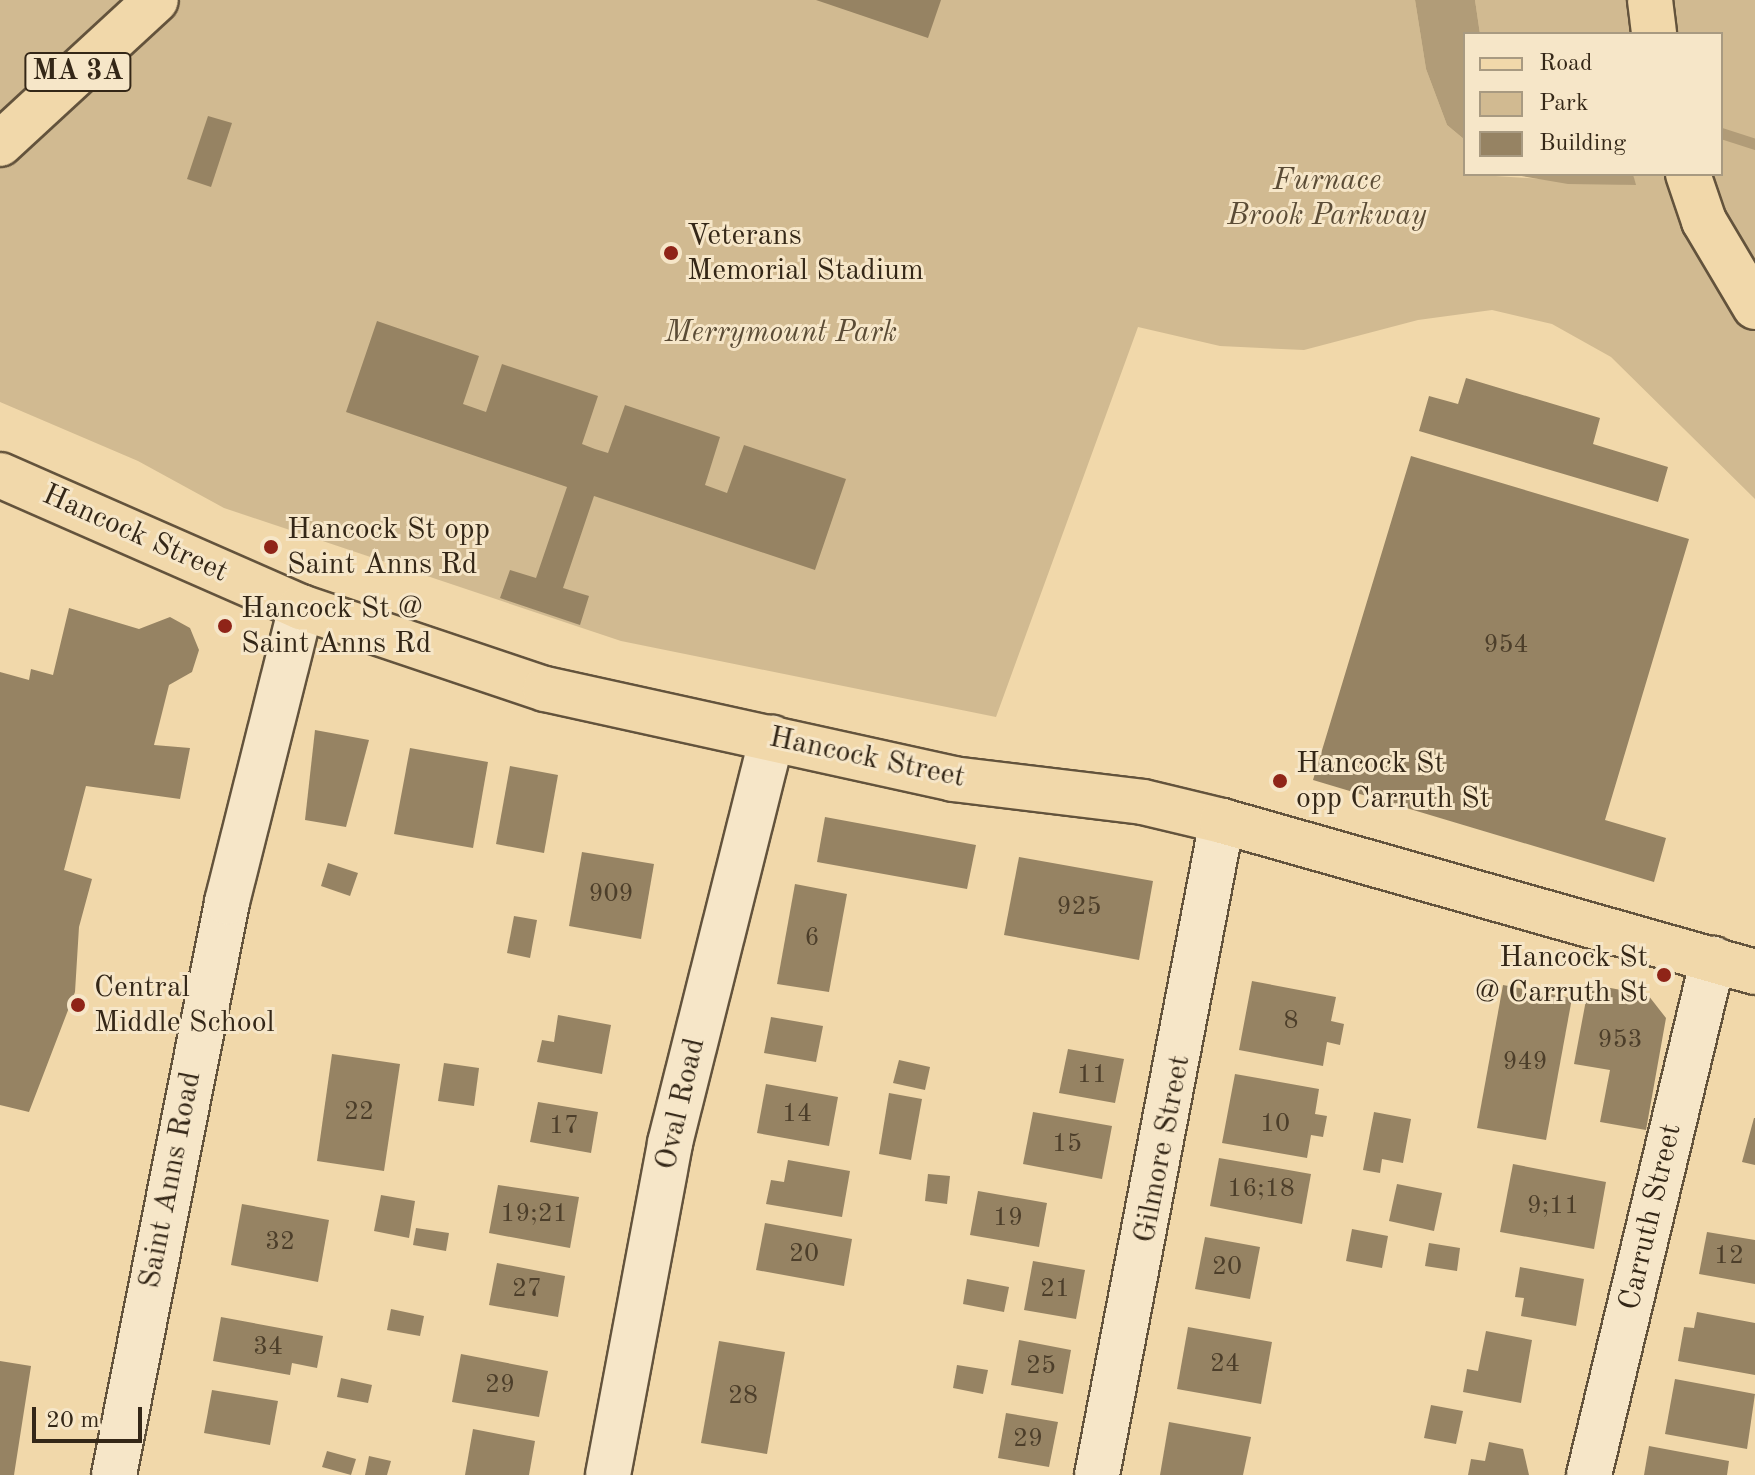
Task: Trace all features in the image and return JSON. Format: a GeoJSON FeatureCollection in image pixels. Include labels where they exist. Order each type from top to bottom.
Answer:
{"type":"FeatureCollection","features":[{"type":"Feature","properties":{"kind":"main road","name":"MA 3A"},"geometry":{"type":"LineString","coordinates":[[0,144],[156,0]]}},
{"type":"Feature","properties":{"kind":"main road"},"geometry":{"type":"LineString","coordinates":[[1650,0],[1654,32]]}},
{"type":"Feature","properties":{"kind":"main road"},"geometry":{"type":"LineString","coordinates":[[1689,176],[1704,221],[1755,307]]}},
{"type":"Feature","properties":{"kind":"main road","name":"Hancock Street"},"geometry":{"type":"LineString","coordinates":[[0,475],[301,607],[545,689],[953,779],[1143,802],[1222,821],[1755,972]]}},
{"type":"Feature","properties":{"kind":"street","name":"Saint Anns Road"},"geometry":{"type":"LineString","coordinates":[[114,1475],[227,902],[301,607]]}},
{"type":"Feature","properties":{"kind":"street","name":"Oval Road"},"geometry":{"type":"LineString","coordinates":[[608,1475],[670,1143],[772,738]]}},
{"type":"Feature","properties":{"kind":"street","name":"Gilmore Street"},"geometry":{"type":"LineString","coordinates":[[1097,1475],[1222,821]]}},
{"type":"Feature","properties":{"kind":"street","name":"Carruth Street"},"geometry":{"type":"LineString","coordinates":[[1589,1475],[1713,959]]}},
{"type":"Feature","properties":{"kind":"green space","name":"Merrymount Park"},"geometry":{"type":"Polygon","coordinates":[[[0,0],[1415,0],[1426,69],[1447,125],[1463,138],[1463,176],[1635,185],[1633,176],[1723,176],[1723,32],[1480,32],[1475,0],[1755,0],[1755,499],[1611,357],[1552,324],[1492,310],[1418,320],[1304,350],[1220,346],[1138,327],[996,717],[621,641],[224,508],[138,461],[0,402],[0,0]]]}},
{"type":"Feature","properties":{"kind":"shaded area"},"geometry":{"type":"Polygon","coordinates":[[[1415,0],[1475,0],[1480,32],[1463,32],[1463,138],[1447,125],[1426,69],[1415,0]]]}},
{"type":"Feature","properties":{"kind":"shaded area"},"geometry":{"type":"Polygon","coordinates":[[[1522,176],[1634,176],[1636,185],[1568,184],[1522,176]]]}},
{"type":"Feature","properties":{"kind":"building"},"geometry":{"type":"Polygon","coordinates":[[[816,0],[941,0],[928,38],[816,0]]]}},
{"type":"Feature","properties":{"kind":"building"},"geometry":{"type":"Polygon","coordinates":[[[208,116],[232,123],[211,187],[187,179],[208,116]]]}},
{"type":"Feature","properties":{"kind":"building"},"geometry":{"type":"Polygon","coordinates":[[[377,321],[479,356],[463,404],[486,412],[502,364],[598,396],[582,444],[595,449],[608,453],[625,405],[720,437],[705,485],[727,493],[744,445],[846,479],[815,570],[594,496],[563,588],[589,596],[580,625],[500,598],[510,570],[536,578],[567,487],[346,412],[377,321]]]}},
{"type":"Feature","properties":{"kind":"building"},"geometry":{"type":"Polygon","coordinates":[[[1466,378],[1600,418],[1593,444],[1668,467],[1658,502],[1419,431],[1429,396],[1458,404],[1466,378]]]}},
{"type":"Feature","properties":{"kind":"building"},"geometry":{"type":"Polygon","coordinates":[[[1411,456],[1689,539],[1605,820],[1666,838],[1654,882],[1313,780],[1411,456]]]}},
{"type":"Feature","properties":{"kind":"building"},"geometry":{"type":"Polygon","coordinates":[[[69,608],[139,629],[170,617],[190,628],[199,650],[192,672],[169,685],[154,745],[190,748],[180,799],[86,786],[64,870],[92,879],[79,927],[75,992],[29,1112],[0,1105],[0,672],[29,680],[31,669],[53,675],[69,608]]]}},
{"type":"Feature","properties":{"kind":"building"},"geometry":{"type":"Polygon","coordinates":[[[315,730],[369,740],[346,827],[305,820],[315,730]]]}},
{"type":"Feature","properties":{"kind":"building"},"geometry":{"type":"Polygon","coordinates":[[[410,748],[488,762],[473,848],[394,834],[410,748]]]}},
{"type":"Feature","properties":{"kind":"building"},"geometry":{"type":"Polygon","coordinates":[[[510,766],[558,775],[544,853],[496,844],[510,766]]]}},
{"type":"Feature","properties":{"kind":"building"},"geometry":{"type":"Polygon","coordinates":[[[825,817],[976,845],[967,889],[817,862],[825,817]]]}},
{"type":"Feature","properties":{"kind":"building"},"geometry":{"type":"Polygon","coordinates":[[[582,852],[654,864],[641,939],[569,926],[582,852]]]}},
{"type":"Feature","properties":{"kind":"building"},"geometry":{"type":"Polygon","coordinates":[[[1019,857],[1153,881],[1139,960],[1004,935],[1019,857]]]}},
{"type":"Feature","properties":{"kind":"building"},"geometry":{"type":"Polygon","coordinates":[[[328,863],[358,873],[350,896],[321,886],[328,863]]]}},
{"type":"Feature","properties":{"kind":"building"},"geometry":{"type":"Polygon","coordinates":[[[795,884],[847,894],[829,992],[777,984],[795,884]]]}},
{"type":"Feature","properties":{"kind":"building"},"geometry":{"type":"Polygon","coordinates":[[[514,916],[537,920],[530,958],[507,953],[514,916]]]}},
{"type":"Feature","properties":{"kind":"building"},"geometry":{"type":"Polygon","coordinates":[[[1252,981],[1336,997],[1331,1021],[1344,1024],[1340,1045],[1327,1042],[1323,1066],[1239,1050],[1252,981]]]}},
{"type":"Feature","properties":{"kind":"building"},"geometry":{"type":"Polygon","coordinates":[[[1589,984],[1648,995],[1666,1018],[1646,1130],[1600,1122],[1610,1070],[1574,1064],[1589,984]]]}},
{"type":"Feature","properties":{"kind":"building"},"geometry":{"type":"Polygon","coordinates":[[[1503,985],[1572,998],[1546,1140],[1477,1128],[1503,985]]]}},
{"type":"Feature","properties":{"kind":"building"},"geometry":{"type":"Polygon","coordinates":[[[558,1015],[611,1025],[602,1074],[537,1062],[542,1040],[554,1042],[558,1015]]]}},
{"type":"Feature","properties":{"kind":"building"},"geometry":{"type":"Polygon","coordinates":[[[771,1017],[823,1026],[816,1062],[764,1053],[771,1017]]]}},
{"type":"Feature","properties":{"kind":"building"},"geometry":{"type":"Polygon","coordinates":[[[1068,1049],[1124,1059],[1115,1103],[1059,1093],[1068,1049]]]}},
{"type":"Feature","properties":{"kind":"building"},"geometry":{"type":"Polygon","coordinates":[[[332,1054],[400,1064],[384,1171],[317,1161],[332,1054]]]}},
{"type":"Feature","properties":{"kind":"building"},"geometry":{"type":"Polygon","coordinates":[[[899,1060],[930,1067],[925,1090],[893,1083],[899,1060]]]}},
{"type":"Feature","properties":{"kind":"building"},"geometry":{"type":"Polygon","coordinates":[[[444,1063],[479,1068],[474,1106],[438,1101],[444,1063]]]}},
{"type":"Feature","properties":{"kind":"building"},"geometry":{"type":"Polygon","coordinates":[[[1235,1074],[1319,1089],[1315,1114],[1327,1116],[1323,1137],[1311,1135],[1307,1158],[1222,1143],[1235,1074]]]}},
{"type":"Feature","properties":{"kind":"building"},"geometry":{"type":"Polygon","coordinates":[[[766,1084],[838,1097],[829,1146],[757,1133],[766,1084]]]}},
{"type":"Feature","properties":{"kind":"building"},"geometry":{"type":"Polygon","coordinates":[[[889,1093],[922,1099],[911,1160],[879,1154],[889,1093]]]}},
{"type":"Feature","properties":{"kind":"building"},"geometry":{"type":"Polygon","coordinates":[[[538,1102],[598,1112],[591,1153],[530,1142],[538,1102]]]}},
{"type":"Feature","properties":{"kind":"building"},"geometry":{"type":"Polygon","coordinates":[[[1033,1112],[1112,1126],[1102,1179],[1023,1164],[1033,1112]]]}},
{"type":"Feature","properties":{"kind":"building"},"geometry":{"type":"Polygon","coordinates":[[[1374,1112],[1411,1119],[1403,1163],[1382,1159],[1380,1173],[1363,1170],[1374,1112]]]}},
{"type":"Feature","properties":{"kind":"building"},"geometry":{"type":"Polygon","coordinates":[[[1755,1118],[1755,1165],[1742,1162],[1755,1118]]]}},
{"type":"Feature","properties":{"kind":"building"},"geometry":{"type":"Polygon","coordinates":[[[1219,1158],[1311,1174],[1302,1224],[1210,1206],[1219,1158]]]}},
{"type":"Feature","properties":{"kind":"building"},"geometry":{"type":"Polygon","coordinates":[[[788,1160],[850,1171],[842,1217],[766,1204],[771,1180],[784,1182],[788,1160]]]}},
{"type":"Feature","properties":{"kind":"building"},"geometry":{"type":"Polygon","coordinates":[[[1513,1164],[1606,1182],[1594,1249],[1500,1232],[1513,1164]]]}},
{"type":"Feature","properties":{"kind":"building"},"geometry":{"type":"Polygon","coordinates":[[[928,1174],[950,1176],[947,1204],[925,1201],[928,1174]]]}},
{"type":"Feature","properties":{"kind":"building"},"geometry":{"type":"Polygon","coordinates":[[[1397,1184],[1442,1193],[1434,1231],[1389,1221],[1397,1184]]]}},
{"type":"Feature","properties":{"kind":"building"},"geometry":{"type":"Polygon","coordinates":[[[498,1185],[579,1197],[570,1248],[489,1233],[498,1185]]]}},
{"type":"Feature","properties":{"kind":"building"},"geometry":{"type":"Polygon","coordinates":[[[978,1191],[1047,1203],[1039,1247],[970,1235],[978,1191]]]}},
{"type":"Feature","properties":{"kind":"building"},"geometry":{"type":"Polygon","coordinates":[[[381,1195],[415,1201],[409,1238],[374,1231],[381,1195]]]}},
{"type":"Feature","properties":{"kind":"building"},"geometry":{"type":"Polygon","coordinates":[[[242,1204],[329,1220],[318,1282],[231,1265],[242,1204]]]}},
{"type":"Feature","properties":{"kind":"building"},"geometry":{"type":"Polygon","coordinates":[[[765,1223],[852,1239],[844,1286],[756,1270],[765,1223]]]}},
{"type":"Feature","properties":{"kind":"building"},"geometry":{"type":"Polygon","coordinates":[[[416,1228],[449,1233],[446,1251],[413,1245],[416,1228]]]}},
{"type":"Feature","properties":{"kind":"building"},"geometry":{"type":"Polygon","coordinates":[[[1352,1229],[1388,1236],[1382,1268],[1346,1261],[1352,1229]]]}},
{"type":"Feature","properties":{"kind":"building"},"geometry":{"type":"Polygon","coordinates":[[[1707,1232],[1755,1240],[1755,1284],[1699,1274],[1707,1232]]]}},
{"type":"Feature","properties":{"kind":"building"},"geometry":{"type":"Polygon","coordinates":[[[1205,1237],[1260,1247],[1250,1299],[1195,1289],[1205,1237]]]}},
{"type":"Feature","properties":{"kind":"building"},"geometry":{"type":"Polygon","coordinates":[[[1429,1243],[1460,1248],[1457,1271],[1425,1266],[1429,1243]]]}},
{"type":"Feature","properties":{"kind":"building"},"geometry":{"type":"Polygon","coordinates":[[[1033,1261],[1085,1270],[1076,1319],[1024,1310],[1033,1261]]]}},
{"type":"Feature","properties":{"kind":"building"},"geometry":{"type":"Polygon","coordinates":[[[497,1263],[565,1276],[558,1317],[489,1305],[497,1263]]]}},
{"type":"Feature","properties":{"kind":"building"},"geometry":{"type":"Polygon","coordinates":[[[1520,1267],[1584,1279],[1576,1326],[1521,1316],[1524,1298],[1515,1297],[1520,1267]]]}},
{"type":"Feature","properties":{"kind":"building"},"geometry":{"type":"Polygon","coordinates":[[[967,1279],[1009,1287],[1004,1312],[963,1304],[967,1279]]]}},
{"type":"Feature","properties":{"kind":"building"},"geometry":{"type":"Polygon","coordinates":[[[391,1309],[424,1316],[420,1336],[387,1330],[391,1309]]]}},
{"type":"Feature","properties":{"kind":"building"},"geometry":{"type":"Polygon","coordinates":[[[1697,1312],[1755,1323],[1755,1375],[1678,1361],[1684,1327],[1694,1328],[1697,1312]]]}},
{"type":"Feature","properties":{"kind":"building"},"geometry":{"type":"Polygon","coordinates":[[[221,1317],[323,1336],[317,1368],[292,1363],[290,1375],[213,1361],[221,1317]]]}},
{"type":"Feature","properties":{"kind":"building"},"geometry":{"type":"Polygon","coordinates":[[[1188,1327],[1272,1342],[1261,1404],[1177,1389],[1188,1327]]]}},
{"type":"Feature","properties":{"kind":"building"},"geometry":{"type":"Polygon","coordinates":[[[1486,1331],[1532,1340],[1521,1403],[1463,1392],[1467,1369],[1478,1371],[1486,1331]]]}},
{"type":"Feature","properties":{"kind":"building"},"geometry":{"type":"Polygon","coordinates":[[[1019,1340],[1071,1350],[1063,1394],[1011,1385],[1019,1340]]]}},
{"type":"Feature","properties":{"kind":"building"},"geometry":{"type":"Polygon","coordinates":[[[719,1341],[785,1352],[767,1454],[701,1443],[719,1341]]]}},
{"type":"Feature","properties":{"kind":"building"},"geometry":{"type":"Polygon","coordinates":[[[461,1354],[548,1371],[539,1417],[452,1402],[461,1354]]]}},
{"type":"Feature","properties":{"kind":"building"},"geometry":{"type":"Polygon","coordinates":[[[0,1361],[31,1366],[14,1475],[0,1475],[0,1361]]]}},
{"type":"Feature","properties":{"kind":"building"},"geometry":{"type":"Polygon","coordinates":[[[957,1365],[988,1370],[983,1394],[953,1388],[957,1365]]]}},
{"type":"Feature","properties":{"kind":"building"},"geometry":{"type":"Polygon","coordinates":[[[341,1378],[372,1385],[368,1403],[337,1397],[341,1378]]]}},
{"type":"Feature","properties":{"kind":"building"},"geometry":{"type":"Polygon","coordinates":[[[1675,1379],[1755,1394],[1747,1449],[1665,1434],[1675,1379]]]}},
{"type":"Feature","properties":{"kind":"building"},"geometry":{"type":"Polygon","coordinates":[[[212,1390],[278,1401],[270,1445],[204,1433],[212,1390]]]}},
{"type":"Feature","properties":{"kind":"building"},"geometry":{"type":"Polygon","coordinates":[[[1431,1405],[1463,1411],[1456,1444],[1424,1438],[1431,1405]]]}},
{"type":"Feature","properties":{"kind":"building"},"geometry":{"type":"Polygon","coordinates":[[[1006,1413],[1058,1422],[1049,1467],[998,1458],[1006,1413]]]}},
{"type":"Feature","properties":{"kind":"building"},"geometry":{"type":"Polygon","coordinates":[[[1169,1422],[1251,1437],[1243,1475],[1160,1475],[1169,1422]]]}},
{"type":"Feature","properties":{"kind":"building"},"geometry":{"type":"Polygon","coordinates":[[[473,1429],[535,1441],[529,1475],[465,1475],[473,1429]]]}},
{"type":"Feature","properties":{"kind":"building"},"geometry":{"type":"Polygon","coordinates":[[[1489,1442],[1523,1449],[1529,1475],[1468,1475],[1471,1459],[1485,1461],[1489,1442]]]}},
{"type":"Feature","properties":{"kind":"building"},"geometry":{"type":"Polygon","coordinates":[[[1649,1446],[1729,1461],[1727,1475],[1644,1475],[1649,1446]]]}},
{"type":"Feature","properties":{"kind":"building"},"geometry":{"type":"Polygon","coordinates":[[[327,1451],[356,1459],[351,1475],[322,1467],[327,1451]]]}},
{"type":"Feature","properties":{"kind":"building"},"geometry":{"type":"Polygon","coordinates":[[[369,1456],[391,1461],[387,1475],[365,1475],[369,1456]]]}},
{"type":"Feature","properties":{"kind":"waterway"},"geometry":{"type":"LineString","coordinates":[[1723,134],[1755,144]]}},
{"type":"Feature","properties":{"kind":"place","name":"Veterans Memorial Stadium"},"geometry":{"type":"Point","coordinates":[671,253]}},
{"type":"Feature","properties":{"kind":"place","name":"Hancock St opp Saint Anns Rd"},"geometry":{"type":"Point","coordinates":[271,547]}},
{"type":"Feature","properties":{"kind":"place","name":"Hancock St @ Saint Anns Rd"},"geometry":{"type":"Point","coordinates":[225,626]}},
{"type":"Feature","properties":{"kind":"place","name":"Hancock St opp Carruth St"},"geometry":{"type":"Point","coordinates":[1280,781]}},
{"type":"Feature","properties":{"kind":"place","name":"Hancock St @ Carruth St"},"geometry":{"type":"Point","coordinates":[1664,975]}},
{"type":"Feature","properties":{"kind":"place","name":"Central Middle School"},"geometry":{"type":"Point","coordinates":[78,1005]}},
{"type":"Feature","properties":{"kind":"park label","name":"Furnace Brook Parkway"},"geometry":{"type":"Point","coordinates":[1327,198]}}]}
